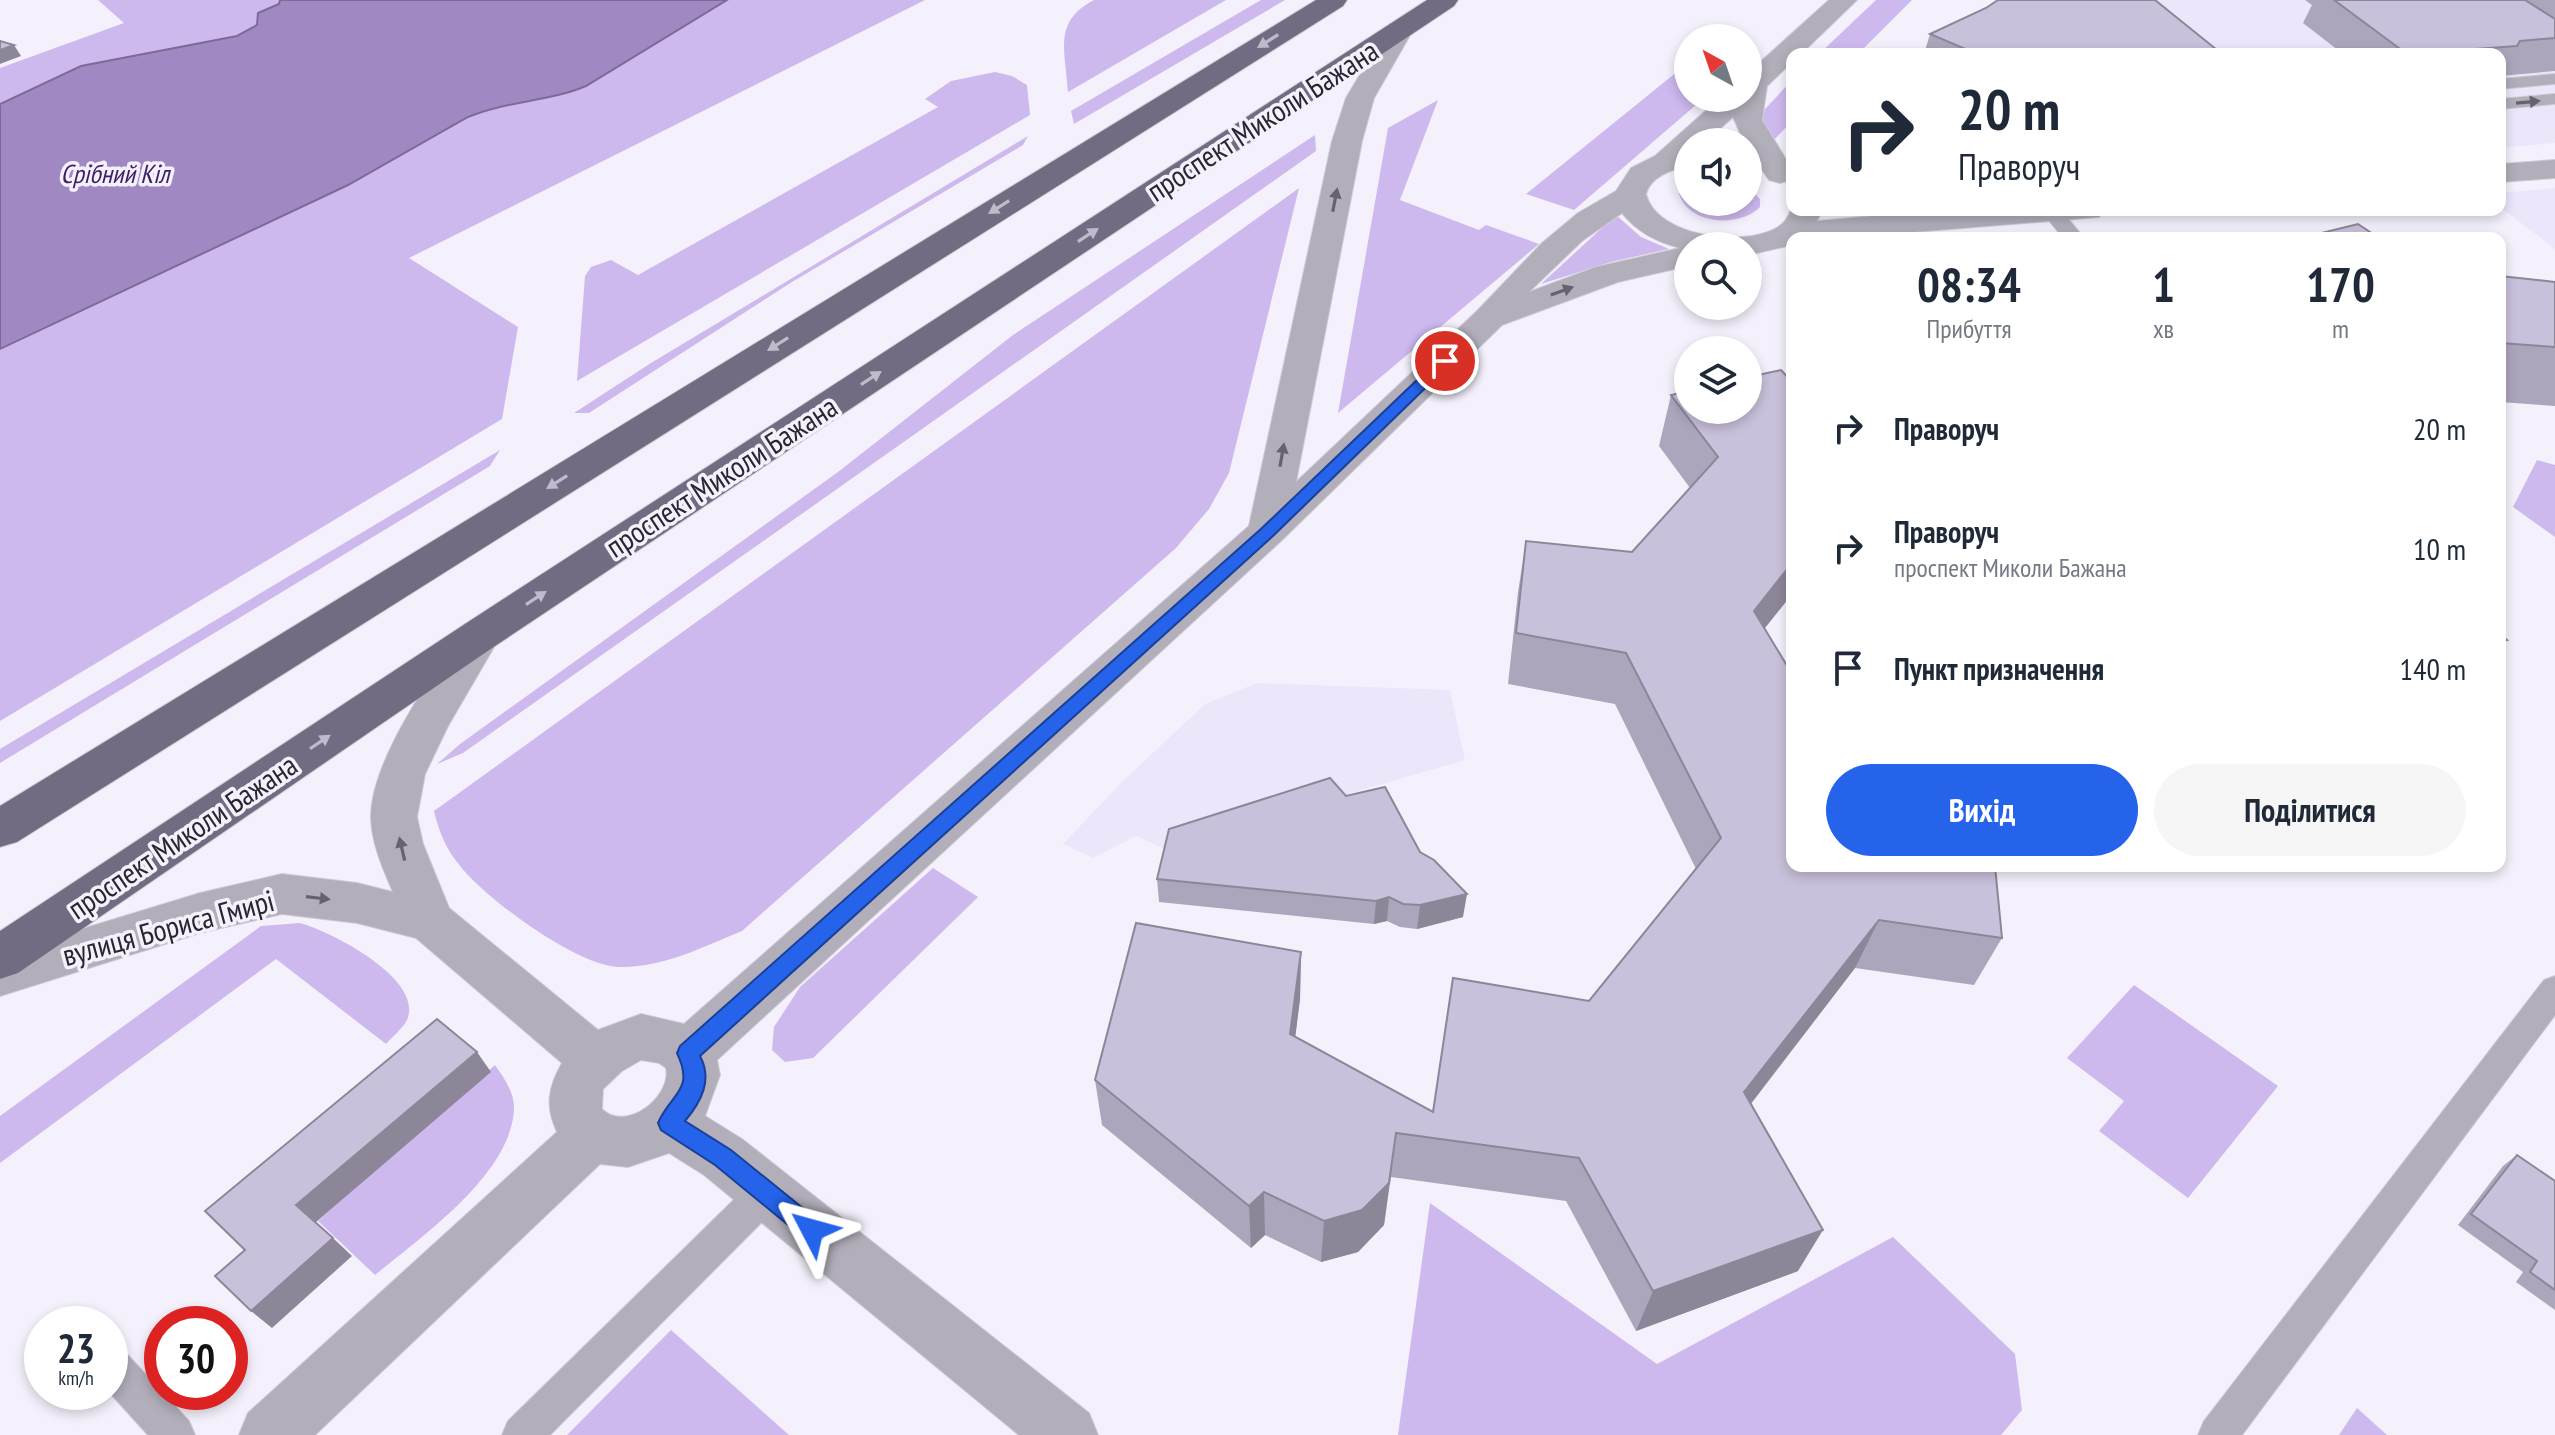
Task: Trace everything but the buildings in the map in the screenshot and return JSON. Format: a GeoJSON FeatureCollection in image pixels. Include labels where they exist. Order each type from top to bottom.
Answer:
{"type":"FeatureCollection","features":[{"type":"Feature","properties":{"kind":"highway","name":"проспект Миколи Бажана"},"geometry":{"type":"LineString","coordinates":[[0,829],[1334,0]]}},
{"type":"Feature","properties":{"kind":"highway","name":"проспект Миколи Бажана"},"geometry":{"type":"LineString","coordinates":[[0,958],[480,635],[1445,0]]}},
{"type":"Feature","properties":{"kind":"street"},"geometry":{"type":"LineString","coordinates":[[1792,48],[1844,0]]}},
{"type":"Feature","properties":{"kind":"street"},"geometry":{"type":"LineString","coordinates":[[1268,531],[1291,405],[1347,141],[1360,98],[1400,30]]}},
{"type":"Feature","properties":{"kind":"street"},"geometry":{"type":"LineString","coordinates":[[1762,75],[1786,53]]}},
{"type":"Feature","properties":{"kind":"street"},"geometry":{"type":"LineString","coordinates":[[1708,128],[1724,112]]}},
{"type":"Feature","properties":{"kind":"street"},"geometry":{"type":"LineString","coordinates":[[1747,112],[1747,120],[1763,150],[1786,179]]}},
{"type":"Feature","properties":{"kind":"street"},"geometry":{"type":"LineString","coordinates":[[1674,160],[1640,174],[1633,180],[1629,196],[1638,213],[1660,230],[1674,235]]}},
{"type":"Feature","properties":{"kind":"street"},"geometry":{"type":"LineString","coordinates":[[1762,168],[1786,179]]}},
{"type":"Feature","properties":{"kind":"street"},"geometry":{"type":"LineString","coordinates":[[2506,173],[2555,169]]}},
{"type":"Feature","properties":{"kind":"street"},"geometry":{"type":"LineString","coordinates":[[688,1053],[1268,531],[1489,318],[1511,291],[1594,214],[1629,196]]}},
{"type":"Feature","properties":{"kind":"street"},"geometry":{"type":"LineString","coordinates":[[1982,216],[2004,218]]}},
{"type":"Feature","properties":{"kind":"street"},"geometry":{"type":"LineString","coordinates":[[1762,244],[1799,222],[1887,223],[2024,216]]}},
{"type":"Feature","properties":{"kind":"street"},"geometry":{"type":"LineString","coordinates":[[1489,318],[1608,274],[1674,259]]}},
{"type":"Feature","properties":{"kind":"street","name":"вулиця Бориса Гмирі"},"geometry":{"type":"LineString","coordinates":[[431,922],[407,868],[394,816],[406,764],[480,635]]}},
{"type":"Feature","properties":{"kind":"street","name":"вулиця Бориса Гмирі"},"geometry":{"type":"LineString","coordinates":[[0,975],[200,913],[282,894],[357,903],[431,922],[596,1060]]}},
{"type":"Feature","properties":{"kind":"street"},"geometry":{"type":"LineString","coordinates":[[641,1037],[660,1037],[676,1043],[688,1053],[695,1066],[695,1083],[688,1100],[669,1123],[640,1139],[619,1141],[593,1135],[577,1117],[574,1100],[578,1083],[596,1060],[622,1042],[641,1037]]}},
{"type":"Feature","properties":{"kind":"street"},"geometry":{"type":"LineString","coordinates":[[669,1123],[723,1157],[1067,1435]]}},
{"type":"Feature","properties":{"kind":"street"},"geometry":{"type":"LineString","coordinates":[[270,1435],[593,1135]]}},
{"type":"Feature","properties":{"kind":"lane"},"geometry":{"type":"LineString","coordinates":[[2506,83],[2555,79]]}},
{"type":"Feature","properties":{"kind":"lane"},"geometry":{"type":"LineString","coordinates":[[2506,103],[2555,99]]}},
{"type":"Feature","properties":{"kind":"lane"},"geometry":{"type":"LineString","coordinates":[[2056,216],[2069,232]]}},
{"type":"Feature","properties":{"kind":"lane"},"geometry":{"type":"LineString","coordinates":[[2218,1435],[2555,990]]}},
{"type":"Feature","properties":{"kind":"lane"},"geometry":{"type":"LineString","coordinates":[[522,1435],[766,1193]]}},
{"type":"Feature","properties":{"kind":"lane"},"geometry":{"type":"LineString","coordinates":[[128,1384],[175,1435]]}},
{"type":"Feature","properties":{"kind":"shaded area"},"geometry":{"type":"Polygon","coordinates":[[[98,0],[925,0],[409,258],[518,327],[502,419],[0,721],[0,68],[124,23],[98,0]]]}},
{"type":"Feature","properties":{"kind":"shaded area"},"geometry":{"type":"Polygon","coordinates":[[[1094,0],[1226,0],[1068,92],[1064,51],[1067,28],[1072,18],[1094,0]]]}},
{"type":"Feature","properties":{"kind":"shaded area"},"geometry":{"type":"Polygon","coordinates":[[[1261,0],[1285,0],[1074,124],[1071,111],[1261,0]]]}},
{"type":"Feature","properties":{"kind":"shaded area"},"geometry":{"type":"Polygon","coordinates":[[[1876,0],[1912,0],[1864,48],[1825,48],[1876,0]]]}},
{"type":"Feature","properties":{"kind":"shaded area"},"geometry":{"type":"Polygon","coordinates":[[[2148,0],[2555,0],[2555,143],[2506,147],[2506,48],[2206,48],[2148,0]]]}},
{"type":"Feature","properties":{"kind":"shaded area"},"geometry":{"type":"Polygon","coordinates":[[[995,72],[1012,76],[1027,85],[1030,115],[577,381],[585,276],[591,267],[611,260],[638,275],[938,107],[925,99],[951,81],[995,72]]]}},
{"type":"Feature","properties":{"kind":"shaded area"},"geometry":{"type":"Polygon","coordinates":[[[1674,74],[1674,112],[1688,112],[1574,210],[1526,194],[1674,74]]]}},
{"type":"Feature","properties":{"kind":"shaded area"},"geometry":{"type":"Polygon","coordinates":[[[1786,86],[1786,127],[1774,140],[1761,121],[1765,109],[1786,86]]]}},
{"type":"Feature","properties":{"kind":"shaded area"},"geometry":{"type":"Polygon","coordinates":[[[1438,100],[1400,200],[1479,230],[1486,225],[1539,244],[1338,413],[1388,128],[1438,100]]]}},
{"type":"Feature","properties":{"kind":"shaded area"},"geometry":{"type":"Polygon","coordinates":[[[1315,135],[1316,151],[463,753],[437,764],[460,744],[838,472],[1013,335],[1315,135]]]}},
{"type":"Feature","properties":{"kind":"shaded area"},"geometry":{"type":"Polygon","coordinates":[[[1028,136],[1023,145],[792,282],[589,413],[574,413],[651,363],[1028,136]]]}},
{"type":"Feature","properties":{"kind":"shaded area"},"geometry":{"type":"Polygon","coordinates":[[[1299,188],[1229,473],[1209,509],[1176,548],[742,931],[651,964],[619,967],[601,964],[557,943],[510,912],[460,866],[444,840],[434,811],[1299,188]]]}},
{"type":"Feature","properties":{"kind":"shaded area"},"geometry":{"type":"Polygon","coordinates":[[[2555,188],[2555,249],[2506,212],[2506,192],[2555,188]]]}},
{"type":"Feature","properties":{"kind":"shaded area"},"geometry":{"type":"Polygon","coordinates":[[[1616,215],[1641,237],[1669,249],[1611,262],[1541,284],[1616,215]]]}},
{"type":"Feature","properties":{"kind":"shaded area"},"geometry":{"type":"Polygon","coordinates":[[[1702,216],[1746,216],[1728,220],[1702,216]]]}},
{"type":"Feature","properties":{"kind":"shaded area"},"geometry":{"type":"Polygon","coordinates":[[[500,450],[490,466],[0,763],[0,749],[500,450]]]}},
{"type":"Feature","properties":{"kind":"shaded area"},"geometry":{"type":"Polygon","coordinates":[[[2537,460],[2555,465],[2555,537],[2513,507],[2537,460]]]}},
{"type":"Feature","properties":{"kind":"shaded area"},"geometry":{"type":"Polygon","coordinates":[[[1257,683],[1450,690],[1465,760],[1163,848],[1136,836],[1093,858],[1063,844],[1121,783],[1205,704],[1257,683]]]}},
{"type":"Feature","properties":{"kind":"shaded area"},"geometry":{"type":"Polygon","coordinates":[[[933,868],[978,897],[813,1058],[785,1062],[772,1050],[774,1027],[800,987],[933,868]]]}},
{"type":"Feature","properties":{"kind":"shaded area"},"geometry":{"type":"Polygon","coordinates":[[[300,923],[352,946],[389,973],[402,989],[409,1004],[407,1020],[386,1044],[276,959],[0,1163],[0,1116],[261,926],[300,923]]]}},
{"type":"Feature","properties":{"kind":"shaded area"},"geometry":{"type":"Polygon","coordinates":[[[2134,985],[2278,1086],[2188,1198],[2099,1131],[2124,1101],[2067,1058],[2134,985]]]}},
{"type":"Feature","properties":{"kind":"shaded area"},"geometry":{"type":"Polygon","coordinates":[[[495,1065],[511,1092],[514,1104],[509,1134],[497,1158],[461,1202],[375,1275],[318,1221],[495,1065]]]}},
{"type":"Feature","properties":{"kind":"shaded area"},"geometry":{"type":"Polygon","coordinates":[[[1430,1203],[1657,1364],[1893,1237],[2015,1354],[2022,1410],[2001,1435],[1398,1435],[1430,1203]]]}},
{"type":"Feature","properties":{"kind":"shaded area"},"geometry":{"type":"Polygon","coordinates":[[[671,1330],[789,1435],[567,1435],[671,1330]]]}},
{"type":"Feature","properties":{"kind":"shaded area"},"geometry":{"type":"Polygon","coordinates":[[[2357,1408],[2387,1435],[2339,1435],[2357,1408]]]}},
{"type":"Feature","properties":{"kind":"water","name":"Срібний Кіл"},"geometry":{"type":"Polygon","coordinates":[[[280,0],[727,0],[586,86],[468,117],[348,185],[0,349],[0,104],[81,66],[237,36],[257,25],[258,13],[279,4],[280,0]]]}},
{"type":"Feature","properties":{"kind":"route"},"geometry":{"type":"LineString","coordinates":[[812,1230],[723,1157],[669,1123],[688,1100],[695,1083],[695,1066],[688,1053],[955,816],[1268,531],[1445,361]]}}]}
